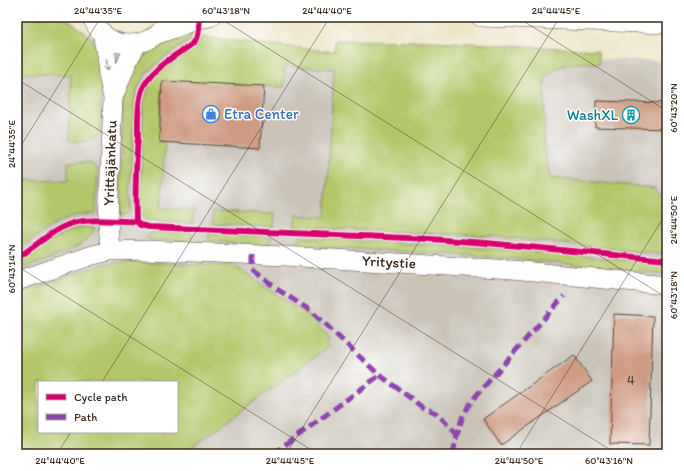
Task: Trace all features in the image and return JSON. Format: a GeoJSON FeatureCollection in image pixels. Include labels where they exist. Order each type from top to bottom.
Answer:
{"type":"FeatureCollection","features":[{"type":"Feature","properties":{"kind":"street"},"geometry":{"type":"LineString","coordinates":[[158,34],[166,25],[170,17]]}},
{"type":"Feature","properties":{"kind":"street"},"geometry":{"type":"LineString","coordinates":[[93,22],[112,40],[124,44],[137,44],[149,40],[158,34],[199,19],[210,17]]}},
{"type":"Feature","properties":{"kind":"street"},"geometry":{"type":"LineString","coordinates":[[481,17],[667,24]]}},
{"type":"Feature","properties":{"kind":"street","name":"Yrittäjänkatu"},"geometry":{"type":"LineString","coordinates":[[93,22],[106,54],[108,75],[113,98],[108,221],[110,251]]}},
{"type":"Feature","properties":{"kind":"street","name":"Yrittäjänkatu"},"geometry":{"type":"LineString","coordinates":[[113,98],[129,58],[137,44]]}},
{"type":"Feature","properties":{"kind":"street","name":"Yritystie"},"geometry":{"type":"LineString","coordinates":[[110,251],[147,250],[438,265],[512,270],[667,285]]}},
{"type":"Feature","properties":{"kind":"street"},"geometry":{"type":"LineString","coordinates":[[17,280],[93,255],[110,251]]}},
{"type":"Feature","properties":{"kind":"shaded area"},"geometry":{"type":"Polygon","coordinates":[[[17,31],[202,39],[336,51],[667,61],[667,454],[17,454],[17,31]]]}},
{"type":"Feature","properties":{"kind":"green space"},"geometry":{"type":"Polygon","coordinates":[[[17,17],[57,17],[67,20],[91,38],[98,54],[102,79],[100,134],[94,139],[90,141],[69,141],[71,75],[17,73],[17,17]]]}},
{"type":"Feature","properties":{"kind":"green space"},"geometry":{"type":"Polygon","coordinates":[[[192,30],[192,36],[188,41],[146,73],[138,88],[135,98],[130,195],[131,209],[130,212],[120,215],[123,105],[132,72],[138,63],[148,54],[179,35],[192,30]]]}},
{"type":"Feature","properties":{"kind":"green space"},"geometry":{"type":"Polygon","coordinates":[[[201,37],[334,52],[335,40],[432,41],[598,50],[600,63],[571,64],[558,68],[545,77],[544,150],[550,178],[655,188],[667,206],[667,255],[492,236],[294,227],[296,215],[326,217],[334,69],[285,66],[284,87],[162,81],[159,142],[165,142],[161,208],[194,210],[193,223],[148,222],[143,217],[140,210],[143,107],[149,85],[157,73],[196,47],[201,37]]]}},
{"type":"Feature","properties":{"kind":"green space"},"geometry":{"type":"Polygon","coordinates":[[[68,162],[90,162],[98,169],[96,214],[74,216],[63,220],[44,231],[17,251],[17,180],[68,181],[68,162]]]}},
{"type":"Feature","properties":{"kind":"green space"},"geometry":{"type":"Polygon","coordinates":[[[213,211],[275,214],[274,227],[213,224],[213,211]]]}},
{"type":"Feature","properties":{"kind":"green space"},"geometry":{"type":"Polygon","coordinates":[[[85,227],[95,228],[82,243],[61,255],[17,270],[17,264],[49,242],[75,229],[85,227]]]}},
{"type":"Feature","properties":{"kind":"green space"},"geometry":{"type":"Polygon","coordinates":[[[153,233],[193,233],[187,241],[147,239],[148,235],[153,233]]]}},
{"type":"Feature","properties":{"kind":"green space"},"geometry":{"type":"Polygon","coordinates":[[[209,233],[272,237],[269,244],[264,245],[213,242],[209,239],[209,233]]]}},
{"type":"Feature","properties":{"kind":"green space"},"geometry":{"type":"Polygon","coordinates":[[[299,237],[528,251],[667,264],[667,274],[462,255],[303,246],[299,244],[299,237]]]}},
{"type":"Feature","properties":{"kind":"green space"},"geometry":{"type":"Polygon","coordinates":[[[129,262],[234,266],[308,315],[328,337],[328,347],[183,454],[17,454],[17,293],[103,264],[129,262]]]}},
{"type":"Feature","properties":{"kind":"building","name":"Etra Center"},"geometry":{"type":"Polygon","coordinates":[[[162,81],[264,86],[260,148],[159,142],[162,81]]]}},
{"type":"Feature","properties":{"kind":"building","name":"WashXL"},"geometry":{"type":"Polygon","coordinates":[[[596,101],[667,103],[667,129],[595,127],[596,101]]]}},
{"type":"Feature","properties":{"kind":"building"},"geometry":{"type":"Polygon","coordinates":[[[614,314],[653,316],[649,445],[610,444],[614,314]]]}},
{"type":"Feature","properties":{"kind":"building"},"geometry":{"type":"Polygon","coordinates":[[[574,355],[592,381],[501,445],[483,419],[574,355]]]}},
{"type":"Feature","properties":{"kind":"marked path"},"geometry":{"type":"LineString","coordinates":[[253,255],[253,270],[277,289],[311,311],[376,372],[422,407],[436,413],[457,435]]}},
{"type":"Feature","properties":{"kind":"marked path"},"geometry":{"type":"LineString","coordinates":[[453,454],[463,415],[474,398],[564,296]]}},
{"type":"Feature","properties":{"kind":"marked path"},"geometry":{"type":"LineString","coordinates":[[273,454],[380,375]]}},
{"type":"Feature","properties":{"kind":"cycle path"},"geometry":{"type":"LineString","coordinates":[[136,221],[138,113],[142,90],[149,78],[158,68],[195,41],[198,32],[199,17]]}},
{"type":"Feature","properties":{"kind":"cycle path"},"geometry":{"type":"LineString","coordinates":[[17,258],[53,232],[69,224],[99,220],[136,221],[140,225],[149,227],[430,239],[487,243],[667,260]]}},
{"type":"Feature","properties":{"kind":"place","name":"Etra Center"},"geometry":{"type":"Point","coordinates":[211,114]}},
{"type":"Feature","properties":{"kind":"place","name":"WashXL"},"geometry":{"type":"Point","coordinates":[631,115]}}]}
